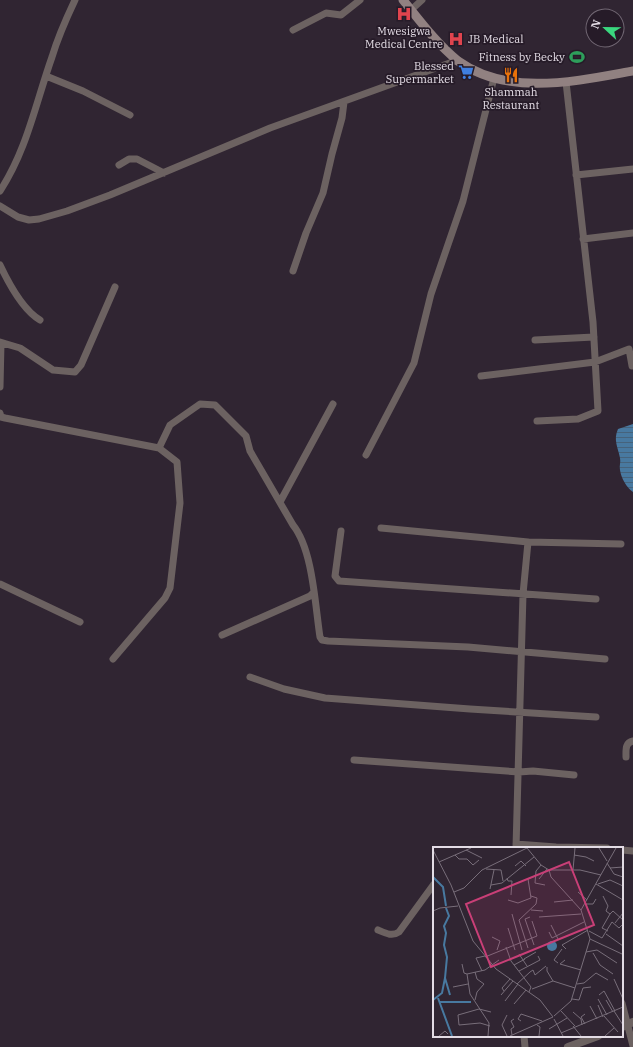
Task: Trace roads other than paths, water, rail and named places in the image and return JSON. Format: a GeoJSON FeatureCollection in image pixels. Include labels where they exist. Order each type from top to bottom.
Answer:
{"type":"FeatureCollection","features":[{"type":"Feature","properties":{"kind":"main road"},"geometry":{"type":"LineString","coordinates":[[403,0],[442,45],[458,60],[484,75],[519,83],[566,82],[633,72]]}},
{"type":"Feature","properties":{"kind":"street"},"geometry":{"type":"LineString","coordinates":[[0,191],[31,125],[62,30],[75,0]]}},
{"type":"Feature","properties":{"kind":"street"},"geometry":{"type":"LineString","coordinates":[[293,30],[326,13],[341,15],[360,0]]}},
{"type":"Feature","properties":{"kind":"street"},"geometry":{"type":"LineString","coordinates":[[411,10],[422,0]]}},
{"type":"Feature","properties":{"kind":"street"},"geometry":{"type":"LineString","coordinates":[[0,206],[18,217],[29,220],[39,219],[67,211],[110,195],[270,128],[458,60]]}},
{"type":"Feature","properties":{"kind":"street"},"geometry":{"type":"LineString","coordinates":[[46,76],[83,91],[130,115]]}},
{"type":"Feature","properties":{"kind":"street"},"geometry":{"type":"LineString","coordinates":[[366,455],[414,363],[432,294],[463,201],[494,78]]}},
{"type":"Feature","properties":{"kind":"street"},"geometry":{"type":"LineString","coordinates":[[537,421],[578,419],[598,411],[594,337],[566,82]]}},
{"type":"Feature","properties":{"kind":"street"},"geometry":{"type":"LineString","coordinates":[[293,271],[306,233],[323,193],[342,118],[344,102]]}},
{"type":"Feature","properties":{"kind":"street"},"geometry":{"type":"LineString","coordinates":[[119,165],[132,159],[164,172]]}},
{"type":"Feature","properties":{"kind":"street"},"geometry":{"type":"LineString","coordinates":[[576,175],[633,169]]}},
{"type":"Feature","properties":{"kind":"street"},"geometry":{"type":"LineString","coordinates":[[583,239],[633,233]]}},
{"type":"Feature","properties":{"kind":"street"},"geometry":{"type":"LineString","coordinates":[[0,265],[6,277],[33,316],[40,320]]}},
{"type":"Feature","properties":{"kind":"street"},"geometry":{"type":"LineString","coordinates":[[0,387],[0,343],[20,348],[53,370],[75,372],[78,370],[115,287]]}},
{"type":"Feature","properties":{"kind":"street"},"geometry":{"type":"LineString","coordinates":[[535,340],[594,337]]}},
{"type":"Feature","properties":{"kind":"street"},"geometry":{"type":"LineString","coordinates":[[481,376],[595,362],[629,349],[632,366]]}},
{"type":"Feature","properties":{"kind":"street"},"geometry":{"type":"LineString","coordinates":[[158,448],[170,425],[200,404],[215,405],[246,436],[250,451],[293,525],[300,533],[314,592],[320,637],[324,640],[468,647],[605,659]]}},
{"type":"Feature","properties":{"kind":"street"},"geometry":{"type":"LineString","coordinates":[[280,502],[333,404]]}},
{"type":"Feature","properties":{"kind":"street"},"geometry":{"type":"LineString","coordinates":[[0,413],[1,416],[5,418],[158,448],[177,462],[180,503],[170,588],[166,598],[113,659]]}},
{"type":"Feature","properties":{"kind":"street"},"geometry":{"type":"LineString","coordinates":[[381,528],[528,542],[621,544]]}},
{"type":"Feature","properties":{"kind":"street"},"geometry":{"type":"LineString","coordinates":[[341,532],[335,576],[339,581],[596,599]]}},
{"type":"Feature","properties":{"kind":"street"},"geometry":{"type":"LineString","coordinates":[[528,542],[523,594],[516,846],[556,847]]}},
{"type":"Feature","properties":{"kind":"street"},"geometry":{"type":"LineString","coordinates":[[0,584],[80,622]]}},
{"type":"Feature","properties":{"kind":"street"},"geometry":{"type":"LineString","coordinates":[[222,635],[310,596],[314,592]]}},
{"type":"Feature","properties":{"kind":"street"},"geometry":{"type":"LineString","coordinates":[[250,677],[284,689],[325,698],[596,717]]}},
{"type":"Feature","properties":{"kind":"street"},"geometry":{"type":"LineString","coordinates":[[626,757],[626,745],[633,741]]}},
{"type":"Feature","properties":{"kind":"street"},"geometry":{"type":"LineString","coordinates":[[354,760],[519,772],[533,771],[574,775]]}},
{"type":"Feature","properties":{"kind":"street"},"geometry":{"type":"LineString","coordinates":[[623,850],[633,851]]}},
{"type":"Feature","properties":{"kind":"street"},"geometry":{"type":"LineString","coordinates":[[378,930],[390,935],[396,934],[433,885]]}},
{"type":"Feature","properties":{"kind":"street"},"geometry":{"type":"LineString","coordinates":[[623,1006],[633,1046]]}},
{"type":"Feature","properties":{"kind":"street"},"geometry":{"type":"LineString","coordinates":[[524,1037],[525,1047]]}},
{"type":"Feature","properties":{"kind":"street"},"geometry":{"type":"LineString","coordinates":[[568,1047],[595,1037]]}},
{"type":"Feature","properties":{"kind":"water"},"geometry":{"type":"Polygon","coordinates":[[[633,424],[633,492],[622,476],[616,437],[618,429],[633,424]]]}},
{"type":"Feature","properties":{"kind":"place","name":"Mwesigwa Medical Centre"},"geometry":{"type":"Point","coordinates":[404,14]}},
{"type":"Feature","properties":{"kind":"place","name":"JB Medical"},"geometry":{"type":"Point","coordinates":[456,39]}},
{"type":"Feature","properties":{"kind":"place","name":"Fitness by Becky"},"geometry":{"type":"Point","coordinates":[577,57]}},
{"type":"Feature","properties":{"kind":"place","name":"Blessed Supermarket"},"geometry":{"type":"Point","coordinates":[466,72]}},
{"type":"Feature","properties":{"kind":"place","name":"Shammah Restaurant"},"geometry":{"type":"Point","coordinates":[511,75]}}]}
